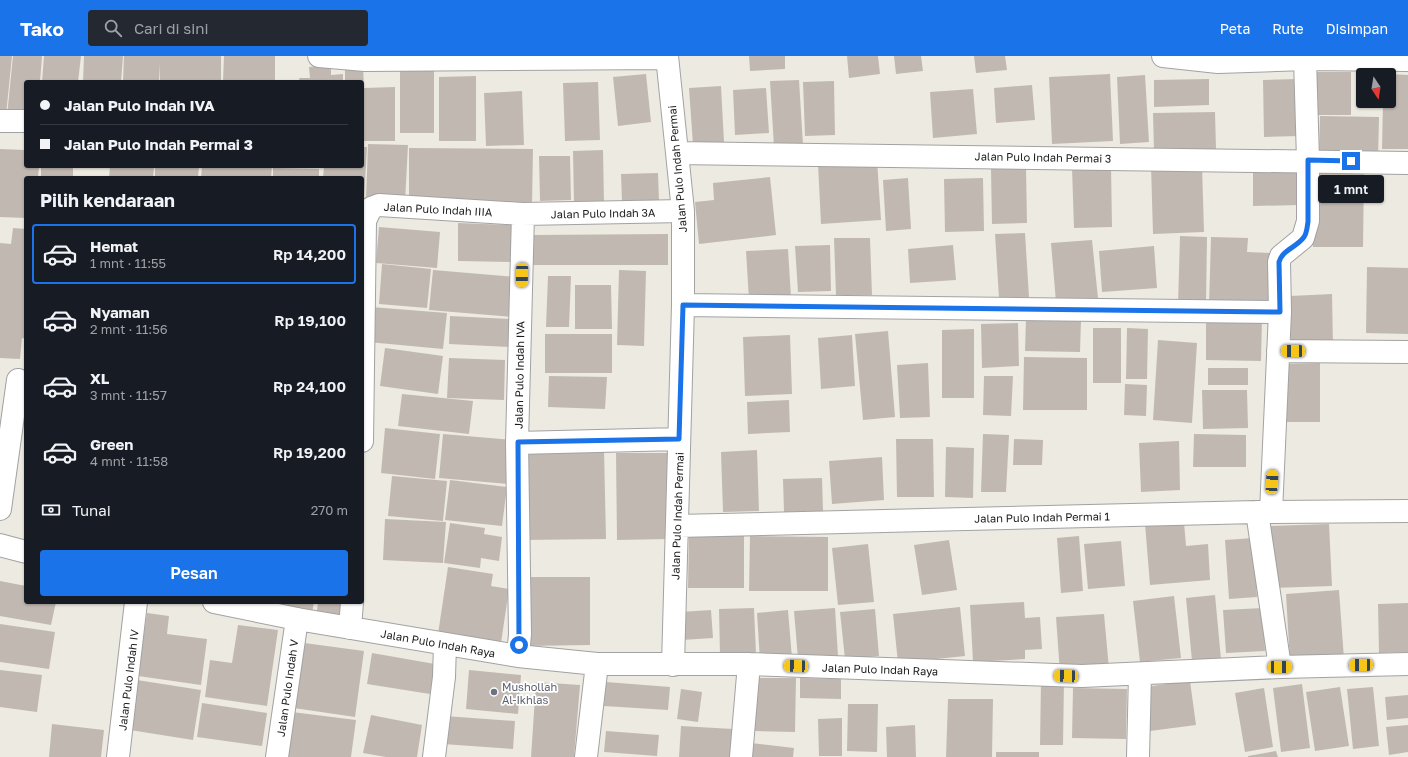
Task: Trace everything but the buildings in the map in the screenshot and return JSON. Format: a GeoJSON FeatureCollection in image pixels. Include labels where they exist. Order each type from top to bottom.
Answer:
{"type":"FeatureCollection","features":[{"type":"Feature","properties":{"kind":"street"},"geometry":{"type":"LineString","coordinates":[[320,56],[365,60],[667,57]]}},
{"type":"Feature","properties":{"kind":"street"},"geometry":{"type":"LineString","coordinates":[[1163,56],[1218,62],[1304,59],[1396,59]]}},
{"type":"Feature","properties":{"kind":"street","name":"Jalan Pulo Indah Permai"},"geometry":{"type":"LineString","coordinates":[[667,57],[683,211],[683,305],[673,665]]}},
{"type":"Feature","properties":{"kind":"street"},"geometry":{"type":"LineString","coordinates":[[1280,667],[1264,512],[1278,351],[1280,312],[1279,262],[1281,256],[1303,238],[1308,222],[1308,160],[1304,59]]}},
{"type":"Feature","properties":{"kind":"street"},"geometry":{"type":"LineString","coordinates":[[0,120],[24,121]]}},
{"type":"Feature","properties":{"kind":"street","name":"Jalan Pulo Indah Permai 3"},"geometry":{"type":"LineString","coordinates":[[677,153],[1408,162]]}},
{"type":"Feature","properties":{"kind":"street","name":"Jalan Pulo Indah IIIA"},"geometry":{"type":"LineString","coordinates":[[364,265],[365,221],[371,208],[379,205],[523,214]]}},
{"type":"Feature","properties":{"kind":"street","name":"Jalan Pulo Indah 3A"},"geometry":{"type":"LineString","coordinates":[[523,214],[683,211]]}},
{"type":"Feature","properties":{"kind":"street","name":"Jalan Pulo Indah IVA"},"geometry":{"type":"LineString","coordinates":[[518,656],[520,634],[518,442],[523,214]]}},
{"type":"Feature","properties":{"kind":"street"},"geometry":{"type":"LineString","coordinates":[[683,305],[1280,312]]}},
{"type":"Feature","properties":{"kind":"street"},"geometry":{"type":"LineString","coordinates":[[1278,351],[1408,352]]}},
{"type":"Feature","properties":{"kind":"street"},"geometry":{"type":"LineString","coordinates":[[0,508],[15,380]]}},
{"type":"Feature","properties":{"kind":"street"},"geometry":{"type":"LineString","coordinates":[[518,442],[679,439]]}},
{"type":"Feature","properties":{"kind":"street","name":"Jalan Pulo Indah Permai 1"},"geometry":{"type":"LineString","coordinates":[[677,526],[1264,512],[1408,512]]}},
{"type":"Feature","properties":{"kind":"street"},"geometry":{"type":"LineString","coordinates":[[0,545],[24,551]]}},
{"type":"Feature","properties":{"kind":"street","name":"Jalan Pulo Indah IV"},"geometry":{"type":"LineString","coordinates":[[118,757],[136,604]]}},
{"type":"Feature","properties":{"kind":"street","name":"Jalan Pulo Indah Raya"},"geometry":{"type":"LineString","coordinates":[[224,604],[298,619],[518,656],[597,664],[749,664],[1082,676],[1280,667],[1408,664]]}},
{"type":"Feature","properties":{"kind":"street"},"geometry":{"type":"LineString","coordinates":[[350,628],[352,604]]}},
{"type":"Feature","properties":{"kind":"street","name":"Jalan Pulo Indah V"},"geometry":{"type":"LineString","coordinates":[[277,757],[298,619]]}},
{"type":"Feature","properties":{"kind":"street"},"geometry":{"type":"LineString","coordinates":[[434,757],[444,677],[444,644]]}},
{"type":"Feature","properties":{"kind":"street"},"geometry":{"type":"LineString","coordinates":[[586,757],[597,664]]}},
{"type":"Feature","properties":{"kind":"street"},"geometry":{"type":"LineString","coordinates":[[741,757],[749,664]]}},
{"type":"Feature","properties":{"kind":"street"},"geometry":{"type":"LineString","coordinates":[[1138,757],[1140,674]]}},
{"type":"Feature","properties":{"kind":"place","name":"Mushollah Al-Ikhlas"},"geometry":{"type":"Point","coordinates":[494,692]}},
{"type":"Feature","properties":{"kind":"route"},"geometry":{"type":"LineString","coordinates":[[519,645],[518,442],[679,439],[683,305],[1280,312],[1279,262],[1281,256],[1303,238],[1308,222],[1308,160],[1351,161]]}}]}
